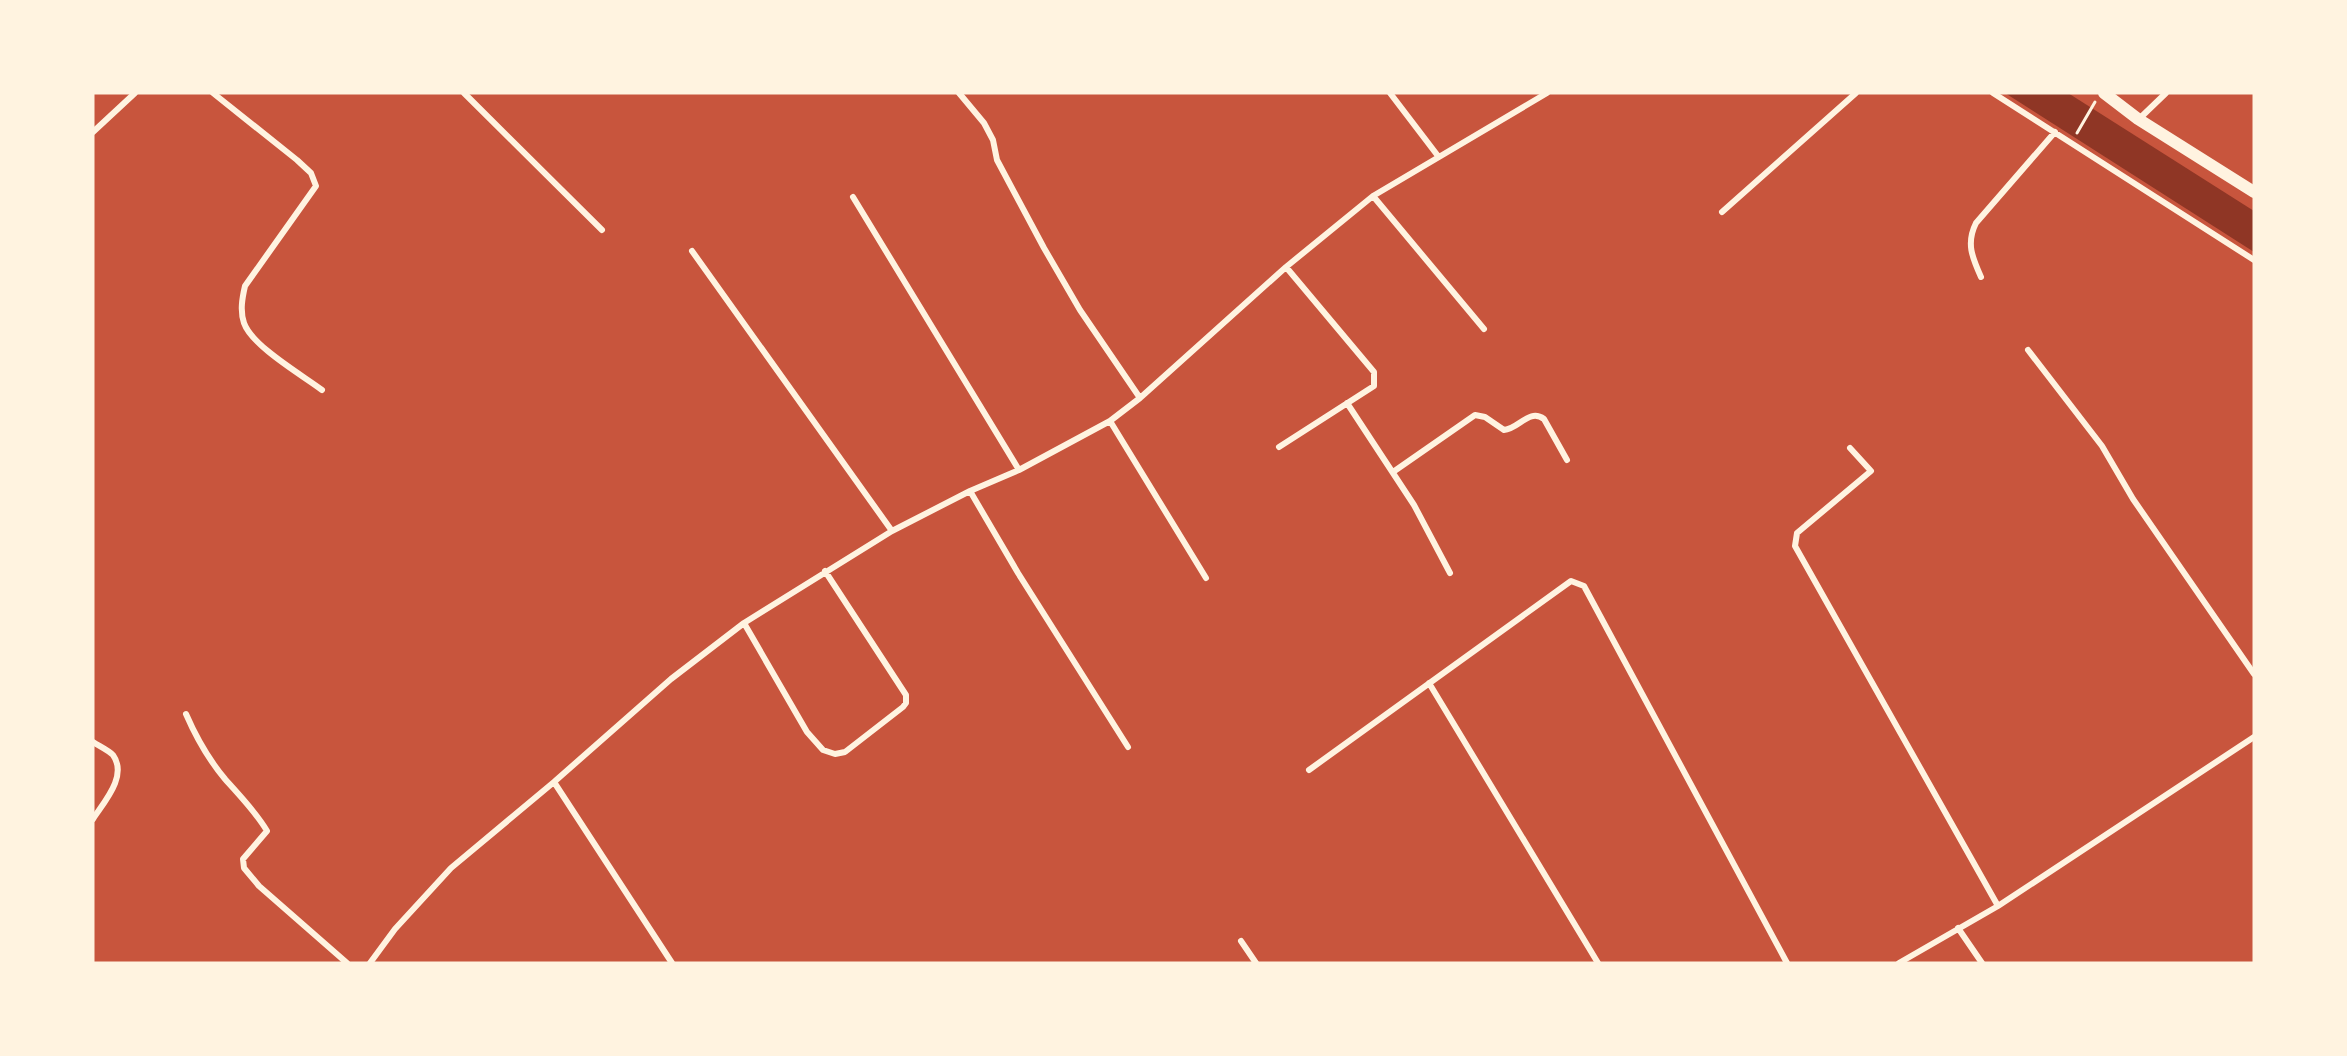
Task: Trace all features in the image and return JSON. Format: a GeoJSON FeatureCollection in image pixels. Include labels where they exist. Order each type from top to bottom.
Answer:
{"type":"FeatureCollection","features":[{"type":"Feature","properties":{"kind":"main road"},"geometry":{"type":"LineString","coordinates":[[2102,93],[2138,119],[2254,192]]}},
{"type":"Feature","properties":{"kind":"street"},"geometry":{"type":"LineString","coordinates":[[93,132],[135,93]]}},
{"type":"Feature","properties":{"kind":"street"},"geometry":{"type":"LineString","coordinates":[[213,93],[297,160],[311,173],[316,186],[245,286],[241,306],[244,324],[254,340],[322,390]]}},
{"type":"Feature","properties":{"kind":"street"},"geometry":{"type":"LineString","coordinates":[[464,93],[602,230]]}},
{"type":"Feature","properties":{"kind":"street"},"geometry":{"type":"LineString","coordinates":[[959,93],[984,123],[993,140],[998,160],[1044,248],[1080,310],[1140,398]]}},
{"type":"Feature","properties":{"kind":"street"},"geometry":{"type":"LineString","coordinates":[[1390,93],[1438,156]]}},
{"type":"Feature","properties":{"kind":"street"},"geometry":{"type":"LineString","coordinates":[[370,963],[395,929],[451,868],[554,783],[671,679],[744,623],[892,531],[970,491],[1019,470],[1110,421],[1140,398],[1286,267],[1373,196],[1546,93]]}},
{"type":"Feature","properties":{"kind":"street"},"geometry":{"type":"LineString","coordinates":[[1722,212],[1856,93]]}},
{"type":"Feature","properties":{"kind":"street"},"geometry":{"type":"LineString","coordinates":[[1993,93],[2254,260]]}},
{"type":"Feature","properties":{"kind":"street"},"geometry":{"type":"LineString","coordinates":[[2138,119],[2166,93]]}},
{"type":"Feature","properties":{"kind":"street"},"geometry":{"type":"LineString","coordinates":[[1980,277],[1970,248],[1970,238],[1976,223],[2055,132]]}},
{"type":"Feature","properties":{"kind":"street"},"geometry":{"type":"LineString","coordinates":[[1373,196],[1484,329]]}},
{"type":"Feature","properties":{"kind":"street"},"geometry":{"type":"LineString","coordinates":[[853,197],[1019,470]]}},
{"type":"Feature","properties":{"kind":"street"},"geometry":{"type":"LineString","coordinates":[[692,251],[892,531]]}},
{"type":"Feature","properties":{"kind":"street"},"geometry":{"type":"LineString","coordinates":[[1279,447],[1374,386],[1374,372],[1286,267]]}},
{"type":"Feature","properties":{"kind":"street"},"geometry":{"type":"LineString","coordinates":[[2028,350],[2102,446],[2145,518],[2254,674]]}},
{"type":"Feature","properties":{"kind":"street"},"geometry":{"type":"LineString","coordinates":[[1347,403],[1414,505],[1450,573]]}},
{"type":"Feature","properties":{"kind":"street"},"geometry":{"type":"LineString","coordinates":[[1393,472],[1475,415],[1485,417],[1504,430],[1511,429],[1528,417],[1540,416],[1568,460]]}},
{"type":"Feature","properties":{"kind":"street"},"geometry":{"type":"LineString","coordinates":[[1110,421],[1206,578]]}},
{"type":"Feature","properties":{"kind":"street"},"geometry":{"type":"LineString","coordinates":[[1850,448],[1871,471],[1797,532],[1795,546],[1998,906]]}},
{"type":"Feature","properties":{"kind":"street"},"geometry":{"type":"LineString","coordinates":[[970,491],[1018,573],[1128,747]]}},
{"type":"Feature","properties":{"kind":"street"},"geometry":{"type":"LineString","coordinates":[[744,623],[807,732],[823,750],[834,754],[845,752],[903,707],[906,703],[906,695],[825,571]]}},
{"type":"Feature","properties":{"kind":"street"},"geometry":{"type":"LineString","coordinates":[[1309,770],[1570,581],[1584,586],[1787,963]]}},
{"type":"Feature","properties":{"kind":"street"},"geometry":{"type":"LineString","coordinates":[[1429,683],[1599,963]]}},
{"type":"Feature","properties":{"kind":"street"},"geometry":{"type":"LineString","coordinates":[[186,714],[196,736],[223,777],[260,819],[267,831],[243,858],[244,868],[259,886],[347,963]]}},
{"type":"Feature","properties":{"kind":"street"},"geometry":{"type":"LineString","coordinates":[[1899,963],[1998,906],[2254,736]]}},
{"type":"Feature","properties":{"kind":"street"},"geometry":{"type":"LineString","coordinates":[[93,742],[111,754],[118,766],[118,775],[93,819]]}},
{"type":"Feature","properties":{"kind":"street"},"geometry":{"type":"LineString","coordinates":[[554,783],[672,963]]}},
{"type":"Feature","properties":{"kind":"street"},"geometry":{"type":"LineString","coordinates":[[1958,928],[1982,963]]}},
{"type":"Feature","properties":{"kind":"street"},"geometry":{"type":"LineString","coordinates":[[1241,941],[1256,963]]}},
{"type":"Feature","properties":{"kind":"path"},"geometry":{"type":"LineString","coordinates":[[2072,142],[2102,93]]}},
{"type":"Feature","properties":{"kind":"shaded area"},"geometry":{"type":"Polygon","coordinates":[[[2005,93],[2068,93],[2254,211],[2254,252],[2005,93]]]}}]}
